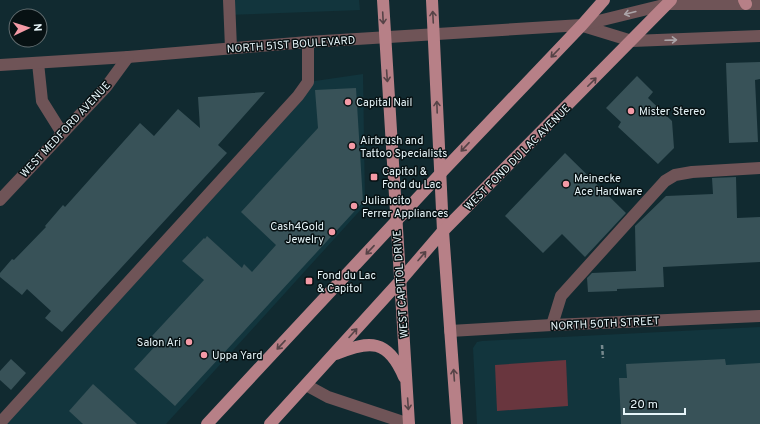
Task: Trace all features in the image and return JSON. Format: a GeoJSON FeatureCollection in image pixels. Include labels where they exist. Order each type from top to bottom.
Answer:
{"type":"FeatureCollection","features":[{"type":"Feature","properties":{"kind":"main road","name":"WEST CAPITOL DRIVE"},"geometry":{"type":"LineString","coordinates":[[382,0],[409,424]]}},
{"type":"Feature","properties":{"kind":"main road"},"geometry":{"type":"LineString","coordinates":[[432,0],[440,174],[457,424]]}},
{"type":"Feature","properties":{"kind":"main road"},"geometry":{"type":"LineString","coordinates":[[207,424],[604,0]]}},
{"type":"Feature","properties":{"kind":"main road","name":"WEST FOND DU LAC AVENUE"},"geometry":{"type":"LineString","coordinates":[[270,424],[306,386],[444,231],[670,2]]}},
{"type":"Feature","properties":{"kind":"main road"},"geometry":{"type":"LineString","coordinates":[[333,356],[364,345],[377,346],[384,349],[391,355],[400,368],[407,383]]}},
{"type":"Feature","properties":{"kind":"street"},"geometry":{"type":"LineString","coordinates":[[229,0],[231,48]]}},
{"type":"Feature","properties":{"kind":"street","name":"NORTH 51ST BOULEVARD"},"geometry":{"type":"LineString","coordinates":[[0,65],[128,57],[308,42],[582,25],[670,2],[745,2],[760,4]]}},
{"type":"Feature","properties":{"kind":"street","name":"NORTH 51ST BOULEVARD"},"geometry":{"type":"LineString","coordinates":[[582,25],[632,41],[760,36]]}},
{"type":"Feature","properties":{"kind":"street"},"geometry":{"type":"LineString","coordinates":[[0,423],[298,96],[308,82],[308,42]]}},
{"type":"Feature","properties":{"kind":"street","name":"WEST MEDFORD AVENUE"},"geometry":{"type":"LineString","coordinates":[[0,200],[106,87],[128,57]]}},
{"type":"Feature","properties":{"kind":"street"},"geometry":{"type":"LineString","coordinates":[[38,63],[42,101],[62,133]]}},
{"type":"Feature","properties":{"kind":"street"},"geometry":{"type":"LineString","coordinates":[[552,325],[561,296],[665,181],[675,175],[692,172],[760,168]]}},
{"type":"Feature","properties":{"kind":"street","name":"NORTH 50TH STREET"},"geometry":{"type":"LineString","coordinates":[[450,331],[760,316]]}},
{"type":"Feature","properties":{"kind":"street"},"geometry":{"type":"LineString","coordinates":[[306,386],[328,397],[409,424]]}},
{"type":"Feature","properties":{"kind":"path"},"geometry":{"type":"LineString","coordinates":[[602,345],[603,358]]}},
{"type":"Feature","properties":{"kind":"shaded area"},"geometry":{"type":"Polygon","coordinates":[[[225,0],[359,0],[360,10],[226,15],[225,0]]]}},
{"type":"Feature","properties":{"kind":"shaded area"},"geometry":{"type":"Polygon","coordinates":[[[363,74],[365,205],[166,424],[0,424],[308,82],[363,74]]]}},
{"type":"Feature","properties":{"kind":"shaded area"},"geometry":{"type":"Polygon","coordinates":[[[760,327],[760,424],[477,424],[473,348],[477,342],[760,327]]]}},
{"type":"Feature","properties":{"kind":"shaded area"},"geometry":{"type":"Polygon","coordinates":[[[566,360],[568,406],[497,411],[495,365],[566,360]]]}},
{"type":"Feature","properties":{"kind":"building"},"geometry":{"type":"Polygon","coordinates":[[[760,62],[760,79],[755,80],[758,142],[729,143],[726,63],[760,62]]]}},
{"type":"Feature","properties":{"kind":"building"},"geometry":{"type":"Polygon","coordinates":[[[637,76],[653,92],[648,98],[672,121],[674,148],[658,164],[618,127],[621,122],[606,108],[637,76]]]}},
{"type":"Feature","properties":{"kind":"building"},"geometry":{"type":"Polygon","coordinates":[[[356,88],[363,202],[175,406],[134,369],[159,342],[152,336],[204,280],[182,261],[207,236],[242,268],[244,264],[252,272],[276,245],[241,212],[318,128],[315,90],[356,88]]]}},
{"type":"Feature","properties":{"kind":"building"},"geometry":{"type":"Polygon","coordinates":[[[265,92],[218,145],[227,153],[62,332],[45,318],[51,311],[27,289],[22,295],[0,277],[0,273],[12,259],[14,260],[46,227],[45,226],[63,205],[65,207],[140,123],[154,136],[178,109],[200,128],[198,97],[265,92]]]}},
{"type":"Feature","properties":{"kind":"building","name":"Meinecke Ace Hardware"},"geometry":{"type":"Polygon","coordinates":[[[565,153],[626,213],[585,257],[562,234],[543,253],[505,216],[565,153]]]}},
{"type":"Feature","properties":{"kind":"building"},"geometry":{"type":"Polygon","coordinates":[[[736,177],[737,218],[760,217],[760,262],[663,267],[664,287],[588,292],[587,278],[592,273],[636,271],[635,226],[666,196],[713,194],[712,178],[736,177]]]}},
{"type":"Feature","properties":{"kind":"building"},"geometry":{"type":"Polygon","coordinates":[[[11,359],[26,373],[11,390],[0,380],[0,371],[11,359]]]}},
{"type":"Feature","properties":{"kind":"building"},"geometry":{"type":"Polygon","coordinates":[[[725,359],[726,365],[760,363],[760,424],[621,424],[619,378],[627,378],[626,364],[725,359]]]}},
{"type":"Feature","properties":{"kind":"building"},"geometry":{"type":"Polygon","coordinates":[[[93,384],[137,424],[83,424],[69,411],[93,384]]]}},
{"type":"Feature","properties":{"kind":"place","name":"Capital Nail"},"geometry":{"type":"Point","coordinates":[348,102]}},
{"type":"Feature","properties":{"kind":"place","name":"Mister Stereo"},"geometry":{"type":"Point","coordinates":[631,111]}},
{"type":"Feature","properties":{"kind":"place","name":"Airbrush and Tattoo Specialists"},"geometry":{"type":"Point","coordinates":[352,146]}},
{"type":"Feature","properties":{"kind":"place","name":"Capitol & Fond du Lac"},"geometry":{"type":"Point","coordinates":[374,177]}},
{"type":"Feature","properties":{"kind":"place","name":"Meinecke Ace Hardware"},"geometry":{"type":"Point","coordinates":[566,184]}},
{"type":"Feature","properties":{"kind":"place","name":"Juliancito Ferrer Appliances"},"geometry":{"type":"Point","coordinates":[354,206]}},
{"type":"Feature","properties":{"kind":"place","name":"Cash4Gold Jewelry"},"geometry":{"type":"Point","coordinates":[332,232]}},
{"type":"Feature","properties":{"kind":"place","name":"Fond du Lac & Capitol"},"geometry":{"type":"Point","coordinates":[309,281]}},
{"type":"Feature","properties":{"kind":"place","name":"Salon Ari"},"geometry":{"type":"Point","coordinates":[189,342]}},
{"type":"Feature","properties":{"kind":"place","name":"Uppa Yard"},"geometry":{"type":"Point","coordinates":[204,355]}}]}
